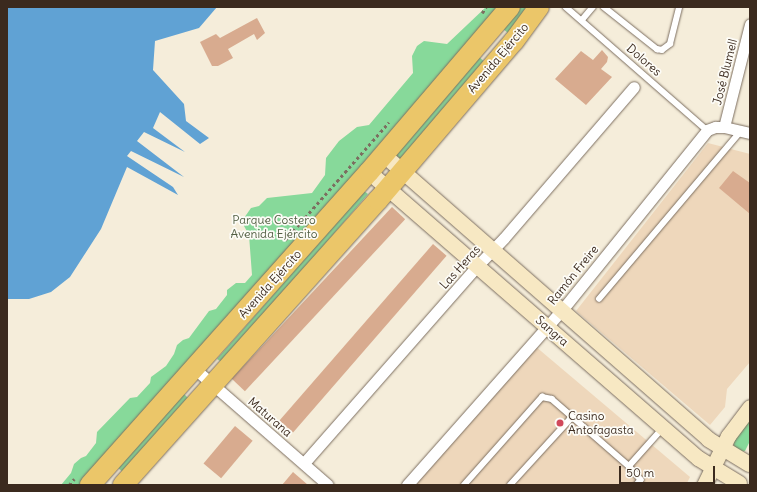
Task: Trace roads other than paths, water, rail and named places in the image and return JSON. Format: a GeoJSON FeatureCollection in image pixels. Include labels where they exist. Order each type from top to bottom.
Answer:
{"type":"FeatureCollection","features":[{"type":"Feature","properties":{"kind":"highway","name":"Avenida Ejército"},"geometry":{"type":"LineString","coordinates":[[93,481],[195,369],[384,155],[510,7]]}},
{"type":"Feature","properties":{"kind":"highway","name":"Avenida Ejército"},"geometry":{"type":"LineString","coordinates":[[123,485],[214,385],[388,188],[514,41],[539,7]]}},
{"type":"Feature","properties":{"kind":"street","name":"José Blumell"},"geometry":{"type":"LineString","coordinates":[[724,127],[750,24]]}},
{"type":"Feature","properties":{"kind":"street","name":"Las Heras"},"geometry":{"type":"LineString","coordinates":[[304,462],[478,265],[493,250],[634,87]]}},
{"type":"Feature","properties":{"kind":"street"},"geometry":{"type":"LineString","coordinates":[[707,130],[715,127],[724,127],[746,132]]}},
{"type":"Feature","properties":{"kind":"street","name":"Ramón Freire"},"geometry":{"type":"LineString","coordinates":[[407,485],[562,310],[707,130]]}},
{"type":"Feature","properties":{"kind":"street","name":"Sangra"},"geometry":{"type":"LineString","coordinates":[[384,155],[708,439],[749,463]]}},
{"type":"Feature","properties":{"kind":"street","name":"Sangra"},"geometry":{"type":"LineString","coordinates":[[369,172],[478,265],[698,458],[739,484]]}},
{"type":"Feature","properties":{"kind":"street","name":"Maturana"},"geometry":{"type":"LineString","coordinates":[[195,369],[304,462],[328,485]]}},
{"type":"Feature","properties":{"kind":"street"},"geometry":{"type":"LineString","coordinates":[[704,485],[722,448],[750,407]]}},
{"type":"Feature","properties":{"kind":"street"},"geometry":{"type":"LineString","coordinates":[[739,484],[749,463]]}},
{"type":"Feature","properties":{"kind":"lane","name":"Dolores"},"geometry":{"type":"LineString","coordinates":[[566,7],[707,130]]}},
{"type":"Feature","properties":{"kind":"lane"},"geometry":{"type":"LineString","coordinates":[[582,20],[593,7]]}},
{"type":"Feature","properties":{"kind":"lane"},"geometry":{"type":"LineString","coordinates":[[604,7],[657,49],[662,50],[670,44],[679,7]]}},
{"type":"Feature","properties":{"kind":"lane"},"geometry":{"type":"LineString","coordinates":[[599,299],[746,132]]}},
{"type":"Feature","properties":{"kind":"lane"},"geometry":{"type":"LineString","coordinates":[[464,485],[542,397],[552,399],[629,466],[641,480],[637,485]]}},
{"type":"Feature","properties":{"kind":"lane"},"geometry":{"type":"LineString","coordinates":[[510,485],[572,417]]}},
{"type":"Feature","properties":{"kind":"lane"},"geometry":{"type":"LineString","coordinates":[[629,466],[663,428]]}},
{"type":"Feature","properties":{"kind":"water"},"geometry":{"type":"Polygon","coordinates":[[[7,7],[217,7],[199,28],[155,41],[153,70],[184,104],[186,121],[209,138],[200,144],[160,112],[153,128],[185,152],[144,132],[137,141],[184,177],[131,151],[127,156],[173,187],[178,195],[127,167],[101,229],[70,277],[51,292],[29,299],[7,299],[7,7]]]}},
{"type":"Feature","properties":{"kind":"place","name":"Casino Antofagasta"},"geometry":{"type":"Point","coordinates":[560,423]}},
{"type":"Feature","properties":{"kind":"park label","name":"Parque Costero Avenida Ejército"},"geometry":{"type":"Point","coordinates":[274,227]}}]}
